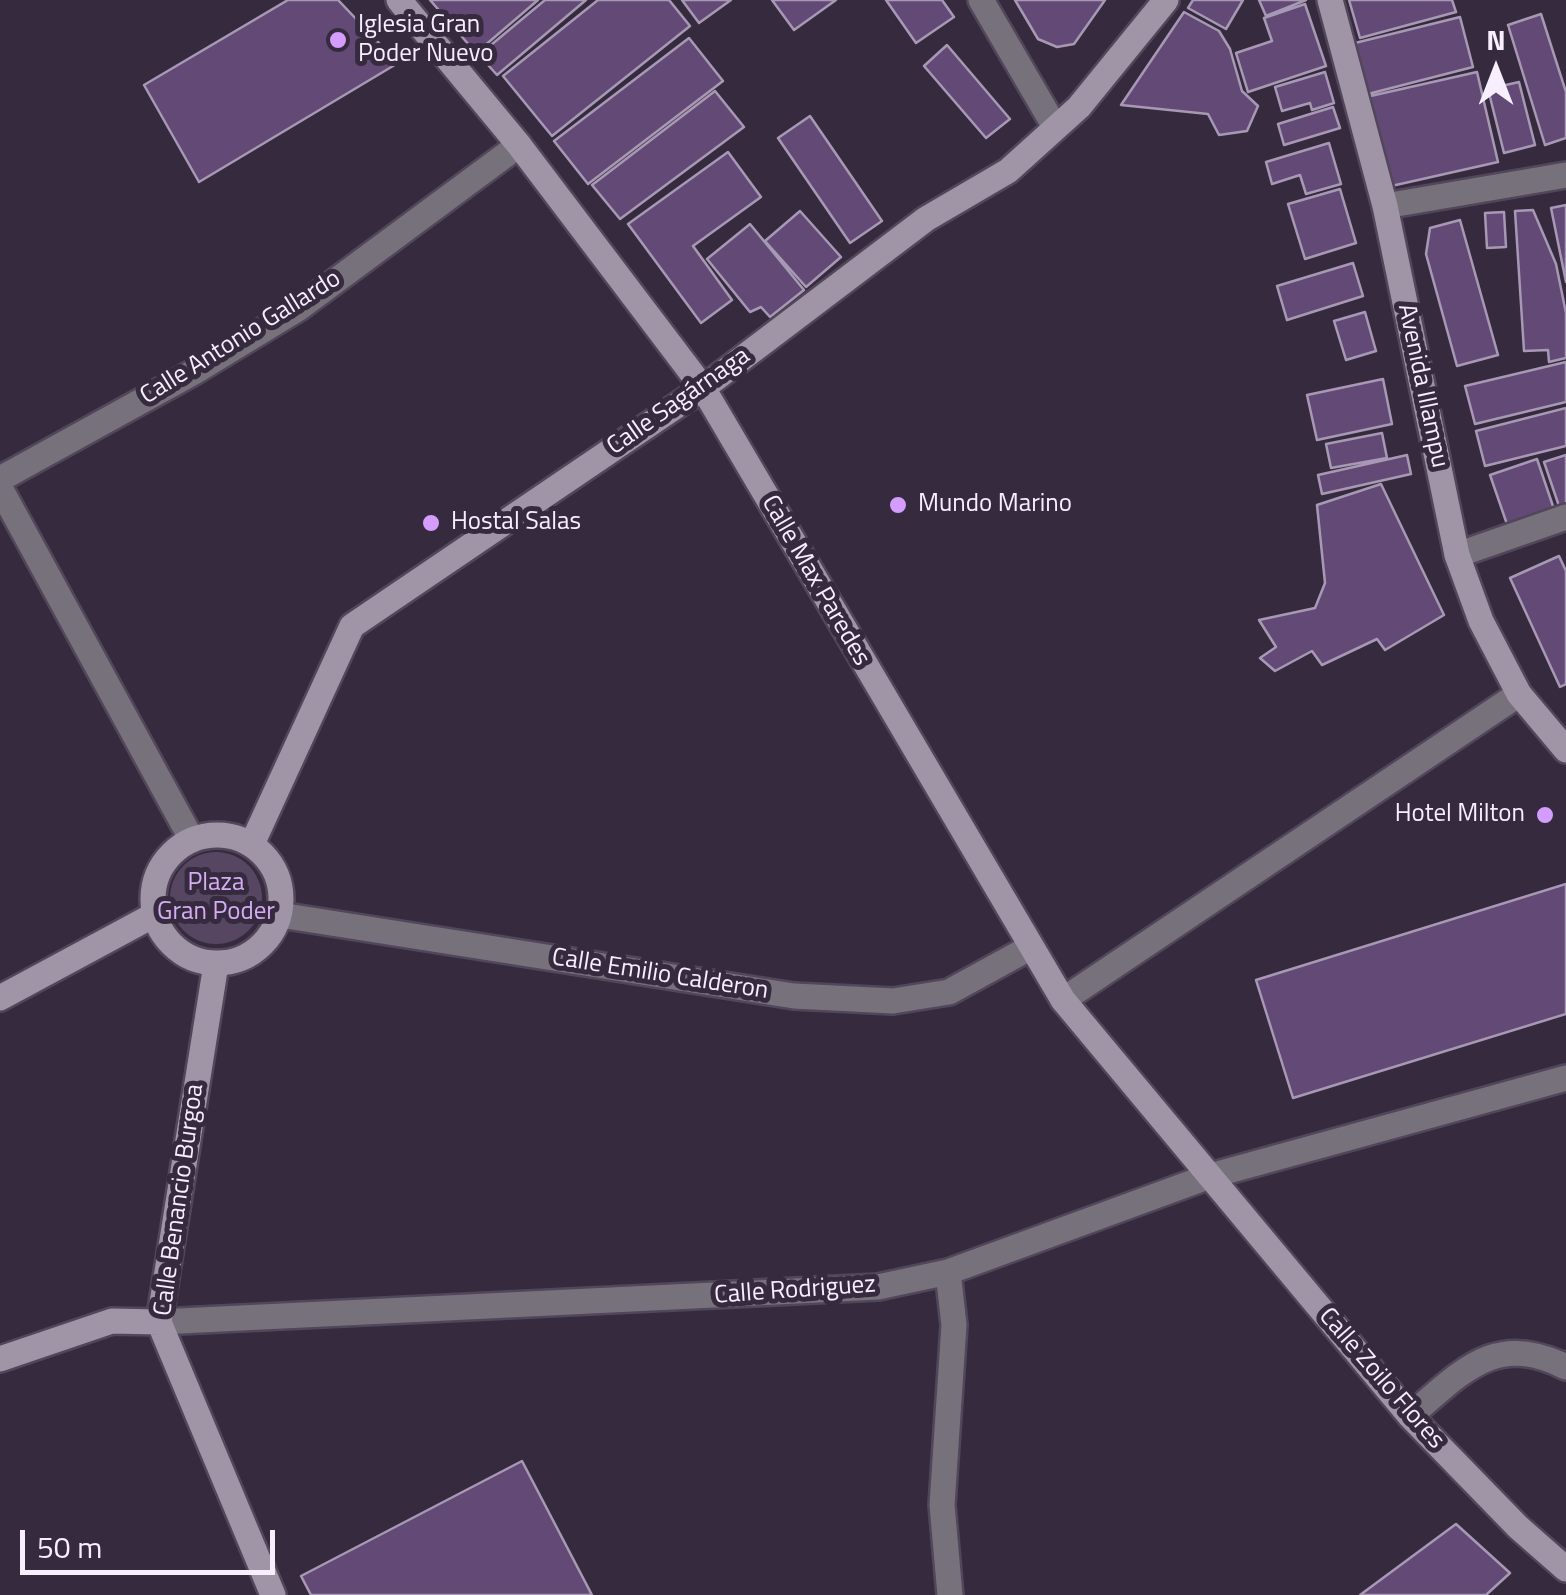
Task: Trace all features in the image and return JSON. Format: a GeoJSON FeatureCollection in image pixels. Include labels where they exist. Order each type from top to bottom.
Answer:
{"type":"FeatureCollection","features":[{"type":"Feature","properties":{"kind":"main road","name":"Calle Max Paredes"},"geometry":{"type":"LineString","coordinates":[[399,0],[519,145],[704,388],[1063,1000],[1210,1176]]}},
{"type":"Feature","properties":{"kind":"main road","name":"Calle Sagárnaga"},"geometry":{"type":"LineString","coordinates":[[252,844],[352,626],[704,388],[926,218],[1008,170],[1080,107],[1166,0]]}},
{"type":"Feature","properties":{"kind":"main road","name":"Avenida Illampu"},"geometry":{"type":"LineString","coordinates":[[1330,0],[1385,206],[1457,555],[1481,621],[1519,694],[1566,750]]}},
{"type":"Feature","properties":{"kind":"main road"},"geometry":{"type":"LineString","coordinates":[[222,835],[252,844],[277,874],[280,914],[257,950],[216,964],[177,950],[154,915],[156,879],[164,863],[192,840],[222,835]]}},
{"type":"Feature","properties":{"kind":"main road"},"geometry":{"type":"LineString","coordinates":[[0,998],[154,915]]}},
{"type":"Feature","properties":{"kind":"main road","name":"Calle Benancio Burgoa"},"geometry":{"type":"LineString","coordinates":[[216,964],[159,1322],[273,1595]]}},
{"type":"Feature","properties":{"kind":"main road","name":"Calle Zoilo Flores"},"geometry":{"type":"LineString","coordinates":[[1210,1176],[1410,1416],[1518,1527],[1566,1569]]}},
{"type":"Feature","properties":{"kind":"main road","name":"Calle Rodriguez"},"geometry":{"type":"LineString","coordinates":[[0,1359],[112,1321],[159,1322]]}},
{"type":"Feature","properties":{"kind":"street"},"geometry":{"type":"LineString","coordinates":[[980,0],[1055,127]]}},
{"type":"Feature","properties":{"kind":"street","name":"Calle Antonio Gallardo"},"geometry":{"type":"LineString","coordinates":[[0,479],[194,372],[298,308],[519,145]]}},
{"type":"Feature","properties":{"kind":"street"},"geometry":{"type":"LineString","coordinates":[[1385,206],[1566,175]]}},
{"type":"Feature","properties":{"kind":"street"},"geometry":{"type":"LineString","coordinates":[[0,488],[192,840]]}},
{"type":"Feature","properties":{"kind":"street"},"geometry":{"type":"LineString","coordinates":[[1457,555],[1566,516]]}},
{"type":"Feature","properties":{"kind":"street"},"geometry":{"type":"LineString","coordinates":[[1063,1000],[1519,694]]}},
{"type":"Feature","properties":{"kind":"street","name":"Calle Emilio Calderon"},"geometry":{"type":"LineString","coordinates":[[280,914],[794,996],[893,1002],[949,992],[1031,947]]}},
{"type":"Feature","properties":{"kind":"street","name":"Calle Rodriguez"},"geometry":{"type":"LineString","coordinates":[[159,1322],[878,1287],[948,1272],[1210,1176],[1566,1078]]}},
{"type":"Feature","properties":{"kind":"street"},"geometry":{"type":"LineString","coordinates":[[948,1272],[954,1325],[942,1504],[950,1595]]}},
{"type":"Feature","properties":{"kind":"street"},"geometry":{"type":"LineString","coordinates":[[1410,1416],[1470,1365],[1498,1354],[1544,1356],[1566,1367]]}},
{"type":"Feature","properties":{"kind":"green space","name":"Plaza Gran Poder"},"geometry":{"type":"Polygon","coordinates":[[[216,852],[233,856],[248,866],[258,881],[262,898],[258,915],[248,930],[233,940],[216,944],[199,940],[184,930],[174,915],[170,898],[174,881],[184,866],[199,856],[216,852]]]}},
{"type":"Feature","properties":{"kind":"building"},"geometry":{"type":"Polygon","coordinates":[[[288,0],[338,0],[398,63],[199,182],[144,85],[288,0]]]}},
{"type":"Feature","properties":{"kind":"building"},"geometry":{"type":"Polygon","coordinates":[[[430,0],[538,0],[476,53],[430,0]]]}},
{"type":"Feature","properties":{"kind":"building"},"geometry":{"type":"Polygon","coordinates":[[[545,0],[586,0],[497,75],[479,55],[545,0]]]}},
{"type":"Feature","properties":{"kind":"building"},"geometry":{"type":"Polygon","coordinates":[[[598,0],[669,0],[690,26],[552,136],[503,76],[598,0]]]}},
{"type":"Feature","properties":{"kind":"building"},"geometry":{"type":"Polygon","coordinates":[[[682,0],[731,0],[699,23],[682,0]]]}},
{"type":"Feature","properties":{"kind":"building"},"geometry":{"type":"Polygon","coordinates":[[[772,0],[836,0],[794,30],[772,0]]]}},
{"type":"Feature","properties":{"kind":"building"},"geometry":{"type":"Polygon","coordinates":[[[886,0],[942,0],[954,17],[916,43],[886,0]]]}},
{"type":"Feature","properties":{"kind":"building"},"geometry":{"type":"Polygon","coordinates":[[[1015,0],[1105,0],[1074,44],[1057,47],[1038,39],[1015,0]]]}},
{"type":"Feature","properties":{"kind":"building"},"geometry":{"type":"Polygon","coordinates":[[[1193,0],[1243,0],[1226,29],[1188,8],[1193,0]]]}},
{"type":"Feature","properties":{"kind":"building"},"geometry":{"type":"Polygon","coordinates":[[[1259,0],[1306,0],[1266,16],[1259,0]]]}},
{"type":"Feature","properties":{"kind":"building"},"geometry":{"type":"Polygon","coordinates":[[[1349,0],[1452,0],[1456,12],[1360,38],[1349,0]]]}},
{"type":"Feature","properties":{"kind":"building"},"geometry":{"type":"Polygon","coordinates":[[[1305,4],[1326,66],[1248,92],[1236,53],[1272,41],[1264,18],[1305,4]]]}},
{"type":"Feature","properties":{"kind":"building"},"geometry":{"type":"Polygon","coordinates":[[[1184,12],[1219,31],[1230,49],[1242,91],[1258,106],[1247,131],[1219,135],[1208,114],[1121,105],[1184,12]]]}},
{"type":"Feature","properties":{"kind":"building"},"geometry":{"type":"Polygon","coordinates":[[[1541,14],[1566,92],[1566,138],[1545,145],[1508,25],[1541,14]]]}},
{"type":"Feature","properties":{"kind":"building"},"geometry":{"type":"Polygon","coordinates":[[[1460,17],[1473,67],[1368,94],[1355,43],[1460,17]]]}},
{"type":"Feature","properties":{"kind":"building"},"geometry":{"type":"Polygon","coordinates":[[[689,38],[723,81],[588,184],[554,141],[689,38]]]}},
{"type":"Feature","properties":{"kind":"building"},"geometry":{"type":"Polygon","coordinates":[[[947,45],[1010,119],[986,138],[924,66],[947,45]]]}},
{"type":"Feature","properties":{"kind":"building"},"geometry":{"type":"Polygon","coordinates":[[[1325,72],[1334,103],[1312,110],[1310,103],[1282,111],[1275,87],[1325,72]]]}},
{"type":"Feature","properties":{"kind":"building"},"geometry":{"type":"Polygon","coordinates":[[[1477,72],[1498,162],[1387,187],[1366,97],[1477,72]]]}},
{"type":"Feature","properties":{"kind":"building"},"geometry":{"type":"Polygon","coordinates":[[[1519,82],[1535,145],[1504,153],[1488,89],[1519,82]]]}},
{"type":"Feature","properties":{"kind":"building"},"geometry":{"type":"Polygon","coordinates":[[[715,91],[744,127],[620,219],[592,185],[715,91]]]}},
{"type":"Feature","properties":{"kind":"building"},"geometry":{"type":"Polygon","coordinates":[[[1333,107],[1340,128],[1284,145],[1278,124],[1333,107]]]}},
{"type":"Feature","properties":{"kind":"building"},"geometry":{"type":"Polygon","coordinates":[[[810,116],[882,221],[850,243],[778,138],[810,116]]]}},
{"type":"Feature","properties":{"kind":"building"},"geometry":{"type":"Polygon","coordinates":[[[1329,143],[1341,184],[1306,194],[1300,175],[1272,184],[1266,162],[1329,143]]]}},
{"type":"Feature","properties":{"kind":"building"},"geometry":{"type":"Polygon","coordinates":[[[728,152],[761,197],[693,246],[732,300],[701,323],[628,224],[728,152]]]}},
{"type":"Feature","properties":{"kind":"building"},"geometry":{"type":"Polygon","coordinates":[[[1340,189],[1356,243],[1305,259],[1288,204],[1340,189]]]}},
{"type":"Feature","properties":{"kind":"building"},"geometry":{"type":"Polygon","coordinates":[[[1566,205],[1566,282],[1551,208],[1566,205]]]}},
{"type":"Feature","properties":{"kind":"building"},"geometry":{"type":"Polygon","coordinates":[[[1533,210],[1556,264],[1566,313],[1566,358],[1549,362],[1548,350],[1524,351],[1515,211],[1533,210]]]}},
{"type":"Feature","properties":{"kind":"building"},"geometry":{"type":"Polygon","coordinates":[[[800,211],[841,257],[806,287],[765,241],[800,211]]]}},
{"type":"Feature","properties":{"kind":"building"},"geometry":{"type":"Polygon","coordinates":[[[1504,212],[1506,247],[1487,248],[1485,213],[1504,212]]]}},
{"type":"Feature","properties":{"kind":"building"},"geometry":{"type":"Polygon","coordinates":[[[1460,220],[1498,355],[1457,366],[1426,254],[1430,228],[1460,220]]]}},
{"type":"Feature","properties":{"kind":"building"},"geometry":{"type":"Polygon","coordinates":[[[750,224],[804,290],[770,317],[761,307],[750,312],[707,259],[750,224]]]}},
{"type":"Feature","properties":{"kind":"building"},"geometry":{"type":"Polygon","coordinates":[[[1353,263],[1363,296],[1287,320],[1277,286],[1353,263]]]}},
{"type":"Feature","properties":{"kind":"building"},"geometry":{"type":"Polygon","coordinates":[[[1365,312],[1376,351],[1346,360],[1334,321],[1365,312]]]}},
{"type":"Feature","properties":{"kind":"building"},"geometry":{"type":"Polygon","coordinates":[[[1566,362],[1566,402],[1475,424],[1465,386],[1566,362]]]}},
{"type":"Feature","properties":{"kind":"building"},"geometry":{"type":"Polygon","coordinates":[[[1383,379],[1392,424],[1317,440],[1307,395],[1383,379]]]}},
{"type":"Feature","properties":{"kind":"building"},"geometry":{"type":"Polygon","coordinates":[[[1566,408],[1566,446],[1485,466],[1476,431],[1566,408]]]}},
{"type":"Feature","properties":{"kind":"building"},"geometry":{"type":"Polygon","coordinates":[[[1382,433],[1387,458],[1331,468],[1326,444],[1382,433]]]}},
{"type":"Feature","properties":{"kind":"building"},"geometry":{"type":"Polygon","coordinates":[[[1407,455],[1411,474],[1322,494],[1318,475],[1407,455]]]}},
{"type":"Feature","properties":{"kind":"building"},"geometry":{"type":"Polygon","coordinates":[[[1566,455],[1566,507],[1560,509],[1544,462],[1566,455]]]}},
{"type":"Feature","properties":{"kind":"building"},"geometry":{"type":"Polygon","coordinates":[[[1537,459],[1556,515],[1509,530],[1490,475],[1537,459]]]}},
{"type":"Feature","properties":{"kind":"building"},"geometry":{"type":"Polygon","coordinates":[[[1381,484],[1444,615],[1385,650],[1377,639],[1322,665],[1312,651],[1275,671],[1260,658],[1276,647],[1259,620],[1315,608],[1325,583],[1317,505],[1381,484]]]}},
{"type":"Feature","properties":{"kind":"building"},"geometry":{"type":"Polygon","coordinates":[[[1559,556],[1566,571],[1566,684],[1560,687],[1510,578],[1559,556]]]}},
{"type":"Feature","properties":{"kind":"building"},"geometry":{"type":"Polygon","coordinates":[[[1566,884],[1566,1014],[1293,1098],[1256,980],[1566,884]]]}},
{"type":"Feature","properties":{"kind":"building"},"geometry":{"type":"Polygon","coordinates":[[[522,1461],[592,1595],[311,1595],[301,1576],[522,1461]]]}},
{"type":"Feature","properties":{"kind":"building"},"geometry":{"type":"Polygon","coordinates":[[[1456,1524],[1510,1573],[1486,1595],[1360,1595],[1456,1524]]]}},
{"type":"Feature","properties":{"kind":"place","name":"Iglesia Gran Poder Nuevo"},"geometry":{"type":"Point","coordinates":[338,40]}},
{"type":"Feature","properties":{"kind":"place","name":"Mundo Marino"},"geometry":{"type":"Point","coordinates":[898,505]}},
{"type":"Feature","properties":{"kind":"place","name":"Hostal Salas"},"geometry":{"type":"Point","coordinates":[431,523]}},
{"type":"Feature","properties":{"kind":"place","name":"Hotel Milton"},"geometry":{"type":"Point","coordinates":[1545,815]}}]}
